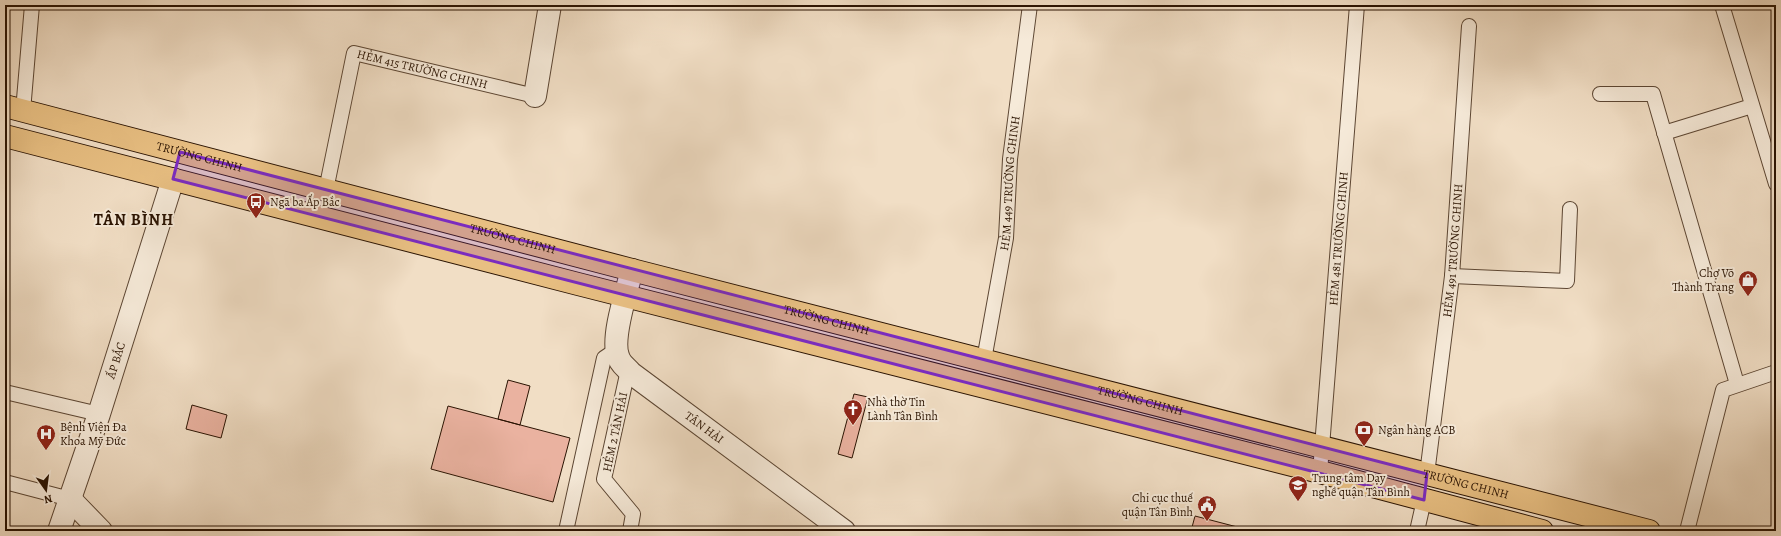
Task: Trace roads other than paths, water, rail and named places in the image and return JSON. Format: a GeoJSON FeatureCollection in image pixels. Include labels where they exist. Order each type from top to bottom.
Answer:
{"type":"FeatureCollection","features":[{"type":"Feature","properties":{"kind":"main road","name":"TRƯỜNG CHINH"},"geometry":{"type":"LineString","coordinates":[[14,109],[632,270],[1649,531]]}},
{"type":"Feature","properties":{"kind":"main road","name":"TRƯỜNG CHINH"},"geometry":{"type":"LineString","coordinates":[[5,136],[625,297],[1320,472],[1542,531]]}},
{"type":"Feature","properties":{"kind":"main road"},"geometry":{"type":"LineString","coordinates":[[173,180],[180,152]]}},
{"type":"Feature","properties":{"kind":"street","name":"HẺM 415 TRƯỜNG CHINH"},"geometry":{"type":"LineString","coordinates":[[535,96],[550,5]]}},
{"type":"Feature","properties":{"kind":"street","name":"ẤP BẮC"},"geometry":{"type":"LineString","coordinates":[[58,531],[99,414],[173,180]]}},
{"type":"Feature","properties":{"kind":"street"},"geometry":{"type":"LineString","coordinates":[[616,350],[616,339],[632,270]]}},
{"type":"Feature","properties":{"kind":"street","name":"TÂN HẢI"},"geometry":{"type":"LineString","coordinates":[[616,350],[622,364],[628,370],[844,531]]}},
{"type":"Feature","properties":{"kind":"street"},"geometry":{"type":"LineString","coordinates":[[1424,500],[1427,474]]}},
{"type":"Feature","properties":{"kind":"street"},"geometry":{"type":"LineString","coordinates":[[70,499],[101,531]]}},
{"type":"Feature","properties":{"kind":"lane"},"geometry":{"type":"LineString","coordinates":[[14,109],[32,5]]}},
{"type":"Feature","properties":{"kind":"lane","name":"HẺM 449 TRƯỜNG CHINH"},"geometry":{"type":"LineString","coordinates":[[984,360],[1006,238],[1010,159],[1030,5]]}},
{"type":"Feature","properties":{"kind":"lane","name":"HẺM 481 TRƯỜNG CHINH"},"geometry":{"type":"LineString","coordinates":[[1320,472],[1357,5]]}},
{"type":"Feature","properties":{"kind":"lane"},"geometry":{"type":"LineString","coordinates":[[1722,5],[1776,184]]}},
{"type":"Feature","properties":{"kind":"lane","name":"HẺM 491 TRƯỜNG CHINH"},"geometry":{"type":"LineString","coordinates":[[1427,474],[1452,276],[1469,26]]}},
{"type":"Feature","properties":{"kind":"lane","name":"HẺM 415 TRƯỜNG CHINH"},"geometry":{"type":"LineString","coordinates":[[326,190],[354,53],[535,96]]}},
{"type":"Feature","properties":{"kind":"lane"},"geometry":{"type":"LineString","coordinates":[[1600,94],[1653,94],[1737,384]]}},
{"type":"Feature","properties":{"kind":"lane"},"geometry":{"type":"LineString","coordinates":[[1664,133],[1752,106]]}},
{"type":"Feature","properties":{"kind":"lane"},"geometry":{"type":"LineString","coordinates":[[1452,276],[1567,281],[1570,209]]}},
{"type":"Feature","properties":{"kind":"lane"},"geometry":{"type":"LineString","coordinates":[[566,531],[604,358],[616,350]]}},
{"type":"Feature","properties":{"kind":"lane","name":"HẺM 2 TÂN HẢI"},"geometry":{"type":"LineString","coordinates":[[628,370],[604,479],[633,514],[630,531]]}},
{"type":"Feature","properties":{"kind":"lane"},"geometry":{"type":"LineString","coordinates":[[1687,531],[1722,390],[1776,372]]}},
{"type":"Feature","properties":{"kind":"lane"},"geometry":{"type":"LineString","coordinates":[[5,392],[99,414]]}},
{"type":"Feature","properties":{"kind":"lane"},"geometry":{"type":"LineString","coordinates":[[5,482],[70,499]]}},
{"type":"Feature","properties":{"kind":"lane"},"geometry":{"type":"LineString","coordinates":[[1417,531],[1424,500]]}},
{"type":"Feature","properties":{"kind":"place","name":"Ngã ba Ấp Bắc"},"geometry":{"type":"Point","coordinates":[256,219]}},
{"type":"Feature","properties":{"kind":"place","name":"Chợ Võ Thành Trang"},"geometry":{"type":"Point","coordinates":[1748,297]}},
{"type":"Feature","properties":{"kind":"place","name":"Nhà thờ Tin Lành Tân Bình"},"geometry":{"type":"Point","coordinates":[853,426]}},
{"type":"Feature","properties":{"kind":"place","name":"Ngân hàng ACB"},"geometry":{"type":"Point","coordinates":[1364,447]}},
{"type":"Feature","properties":{"kind":"place","name":"Bệnh Viện Đa Khoa Mỹ Đức"},"geometry":{"type":"Point","coordinates":[46,451]}},
{"type":"Feature","properties":{"kind":"place","name":"Trung tâm Dạy nghề quận Tân Bình"},"geometry":{"type":"Point","coordinates":[1298,502]}},
{"type":"Feature","properties":{"kind":"place","name":"Chi cục thuế quận Tân Bình"},"geometry":{"type":"Point","coordinates":[1207,522]}},
{"type":"Feature","properties":{"kind":"district","name":"TÂN BÌNH"},"geometry":{"type":"Point","coordinates":[134,219]}}]}
